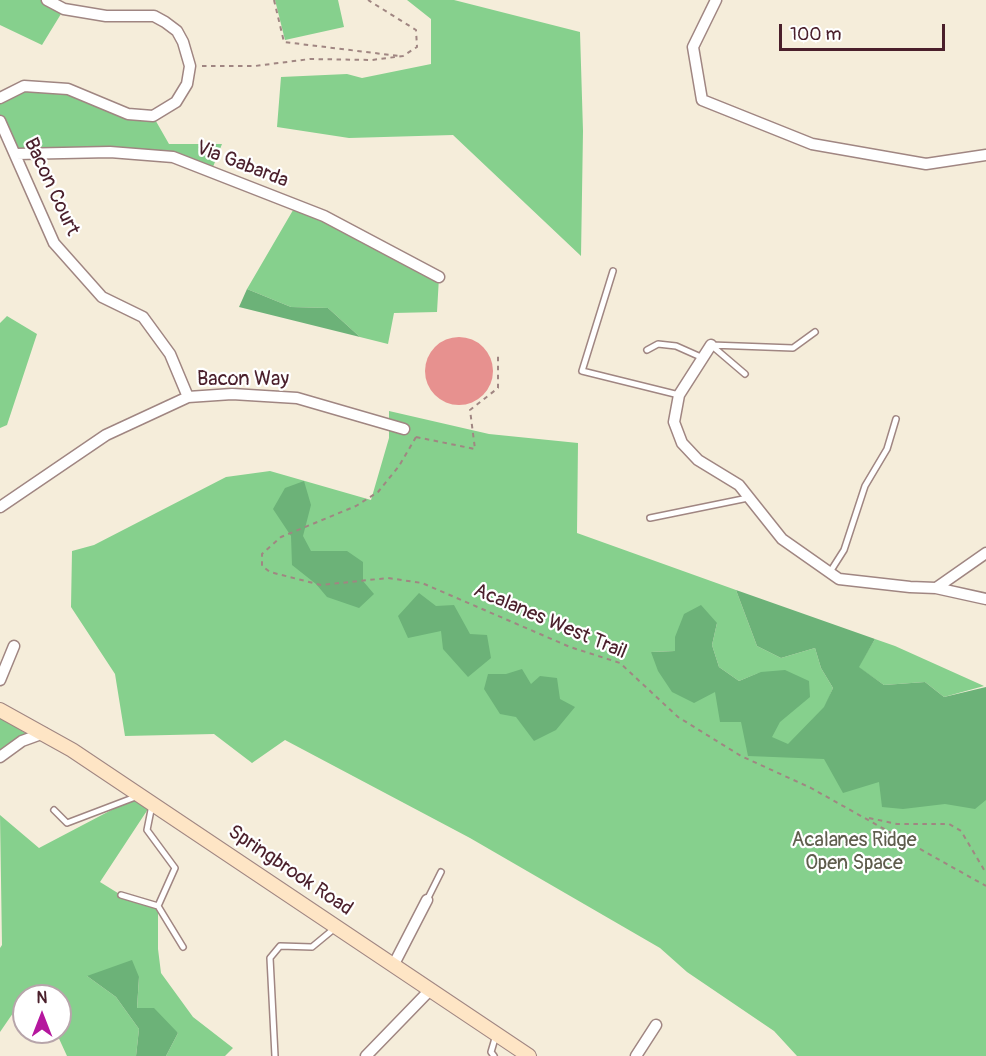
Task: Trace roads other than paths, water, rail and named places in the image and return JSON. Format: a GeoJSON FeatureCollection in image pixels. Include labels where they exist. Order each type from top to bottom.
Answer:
{"type":"FeatureCollection","features":[{"type":"Feature","properties":{"kind":"street"},"geometry":{"type":"LineString","coordinates":[[0,98],[24,86],[68,89],[128,114],[153,116],[176,102],[187,84],[190,66],[183,42],[177,31],[154,16],[106,16],[64,9],[47,0]]}},
{"type":"Feature","properties":{"kind":"street"},"geometry":{"type":"LineString","coordinates":[[716,0],[693,47],[702,100],[812,144],[926,164],[986,155]]}},
{"type":"Feature","properties":{"kind":"street","name":"Bacon Court"},"geometry":{"type":"LineString","coordinates":[[0,121],[54,243],[102,297],[143,317],[170,354],[188,397]]}},
{"type":"Feature","properties":{"kind":"street","name":"Via Gabarda"},"geometry":{"type":"LineString","coordinates":[[16,154],[110,152],[172,157],[324,216],[439,277]]}},
{"type":"Feature","properties":{"kind":"street"},"geometry":{"type":"LineString","coordinates":[[711,345],[679,395],[674,422],[682,443],[698,460],[739,485],[782,539],[839,579],[868,584],[936,588],[986,599]]}},
{"type":"Feature","properties":{"kind":"street","name":"Bacon Way"},"geometry":{"type":"LineString","coordinates":[[0,507],[106,435],[188,397],[232,394],[297,398],[404,429]]}},
{"type":"Feature","properties":{"kind":"street"},"geometry":{"type":"LineString","coordinates":[[936,588],[986,553]]}},
{"type":"Feature","properties":{"kind":"street"},"geometry":{"type":"LineString","coordinates":[[0,680],[14,646]]}},
{"type":"Feature","properties":{"kind":"street","name":"Springbrook Road"},"geometry":{"type":"LineString","coordinates":[[0,701],[27,723]]}},
{"type":"Feature","properties":{"kind":"street","name":"Springbrook Road"},"geometry":{"type":"LineString","coordinates":[[0,710],[44,733],[140,795],[529,1056]]}},
{"type":"Feature","properties":{"kind":"street"},"geometry":{"type":"LineString","coordinates":[[0,757],[22,741],[44,733]]}},
{"type":"Feature","properties":{"kind":"street"},"geometry":{"type":"LineString","coordinates":[[394,964],[427,900]]}},
{"type":"Feature","properties":{"kind":"street"},"geometry":{"type":"LineString","coordinates":[[366,1056],[430,990]]}},
{"type":"Feature","properties":{"kind":"street"},"geometry":{"type":"LineString","coordinates":[[636,1056],[656,1025]]}},
{"type":"Feature","properties":{"kind":"lane"},"geometry":{"type":"LineString","coordinates":[[613,271],[582,371],[679,395]]}},
{"type":"Feature","properties":{"kind":"lane"},"geometry":{"type":"LineString","coordinates":[[711,345],[793,348],[814,332]]}},
{"type":"Feature","properties":{"kind":"lane"},"geometry":{"type":"LineString","coordinates":[[647,350],[658,344],[676,346],[703,358]]}},
{"type":"Feature","properties":{"kind":"lane"},"geometry":{"type":"LineString","coordinates":[[711,345],[745,374]]}},
{"type":"Feature","properties":{"kind":"lane"},"geometry":{"type":"LineString","coordinates":[[830,572],[844,550],[865,486],[887,449],[896,419]]}},
{"type":"Feature","properties":{"kind":"lane"},"geometry":{"type":"LineString","coordinates":[[650,518],[749,498]]}},
{"type":"Feature","properties":{"kind":"lane"},"geometry":{"type":"LineString","coordinates":[[54,810],[67,823],[140,795]]}},
{"type":"Feature","properties":{"kind":"lane"},"geometry":{"type":"LineString","coordinates":[[152,803],[147,830],[175,868],[158,906]]}},
{"type":"Feature","properties":{"kind":"lane"},"geometry":{"type":"LineString","coordinates":[[427,900],[441,872]]}},
{"type":"Feature","properties":{"kind":"lane"},"geometry":{"type":"LineString","coordinates":[[121,895],[158,906],[183,947]]}},
{"type":"Feature","properties":{"kind":"lane"},"geometry":{"type":"LineString","coordinates":[[275,1056],[270,958],[280,946],[312,947],[338,926]]}},
{"type":"Feature","properties":{"kind":"lane"},"geometry":{"type":"LineString","coordinates":[[494,1056],[491,1052],[497,1034]]}},
{"type":"Feature","properties":{"kind":"park label","name":"Acalanes Ridge Open Space"},"geometry":{"type":"Point","coordinates":[854,852]}}]}
